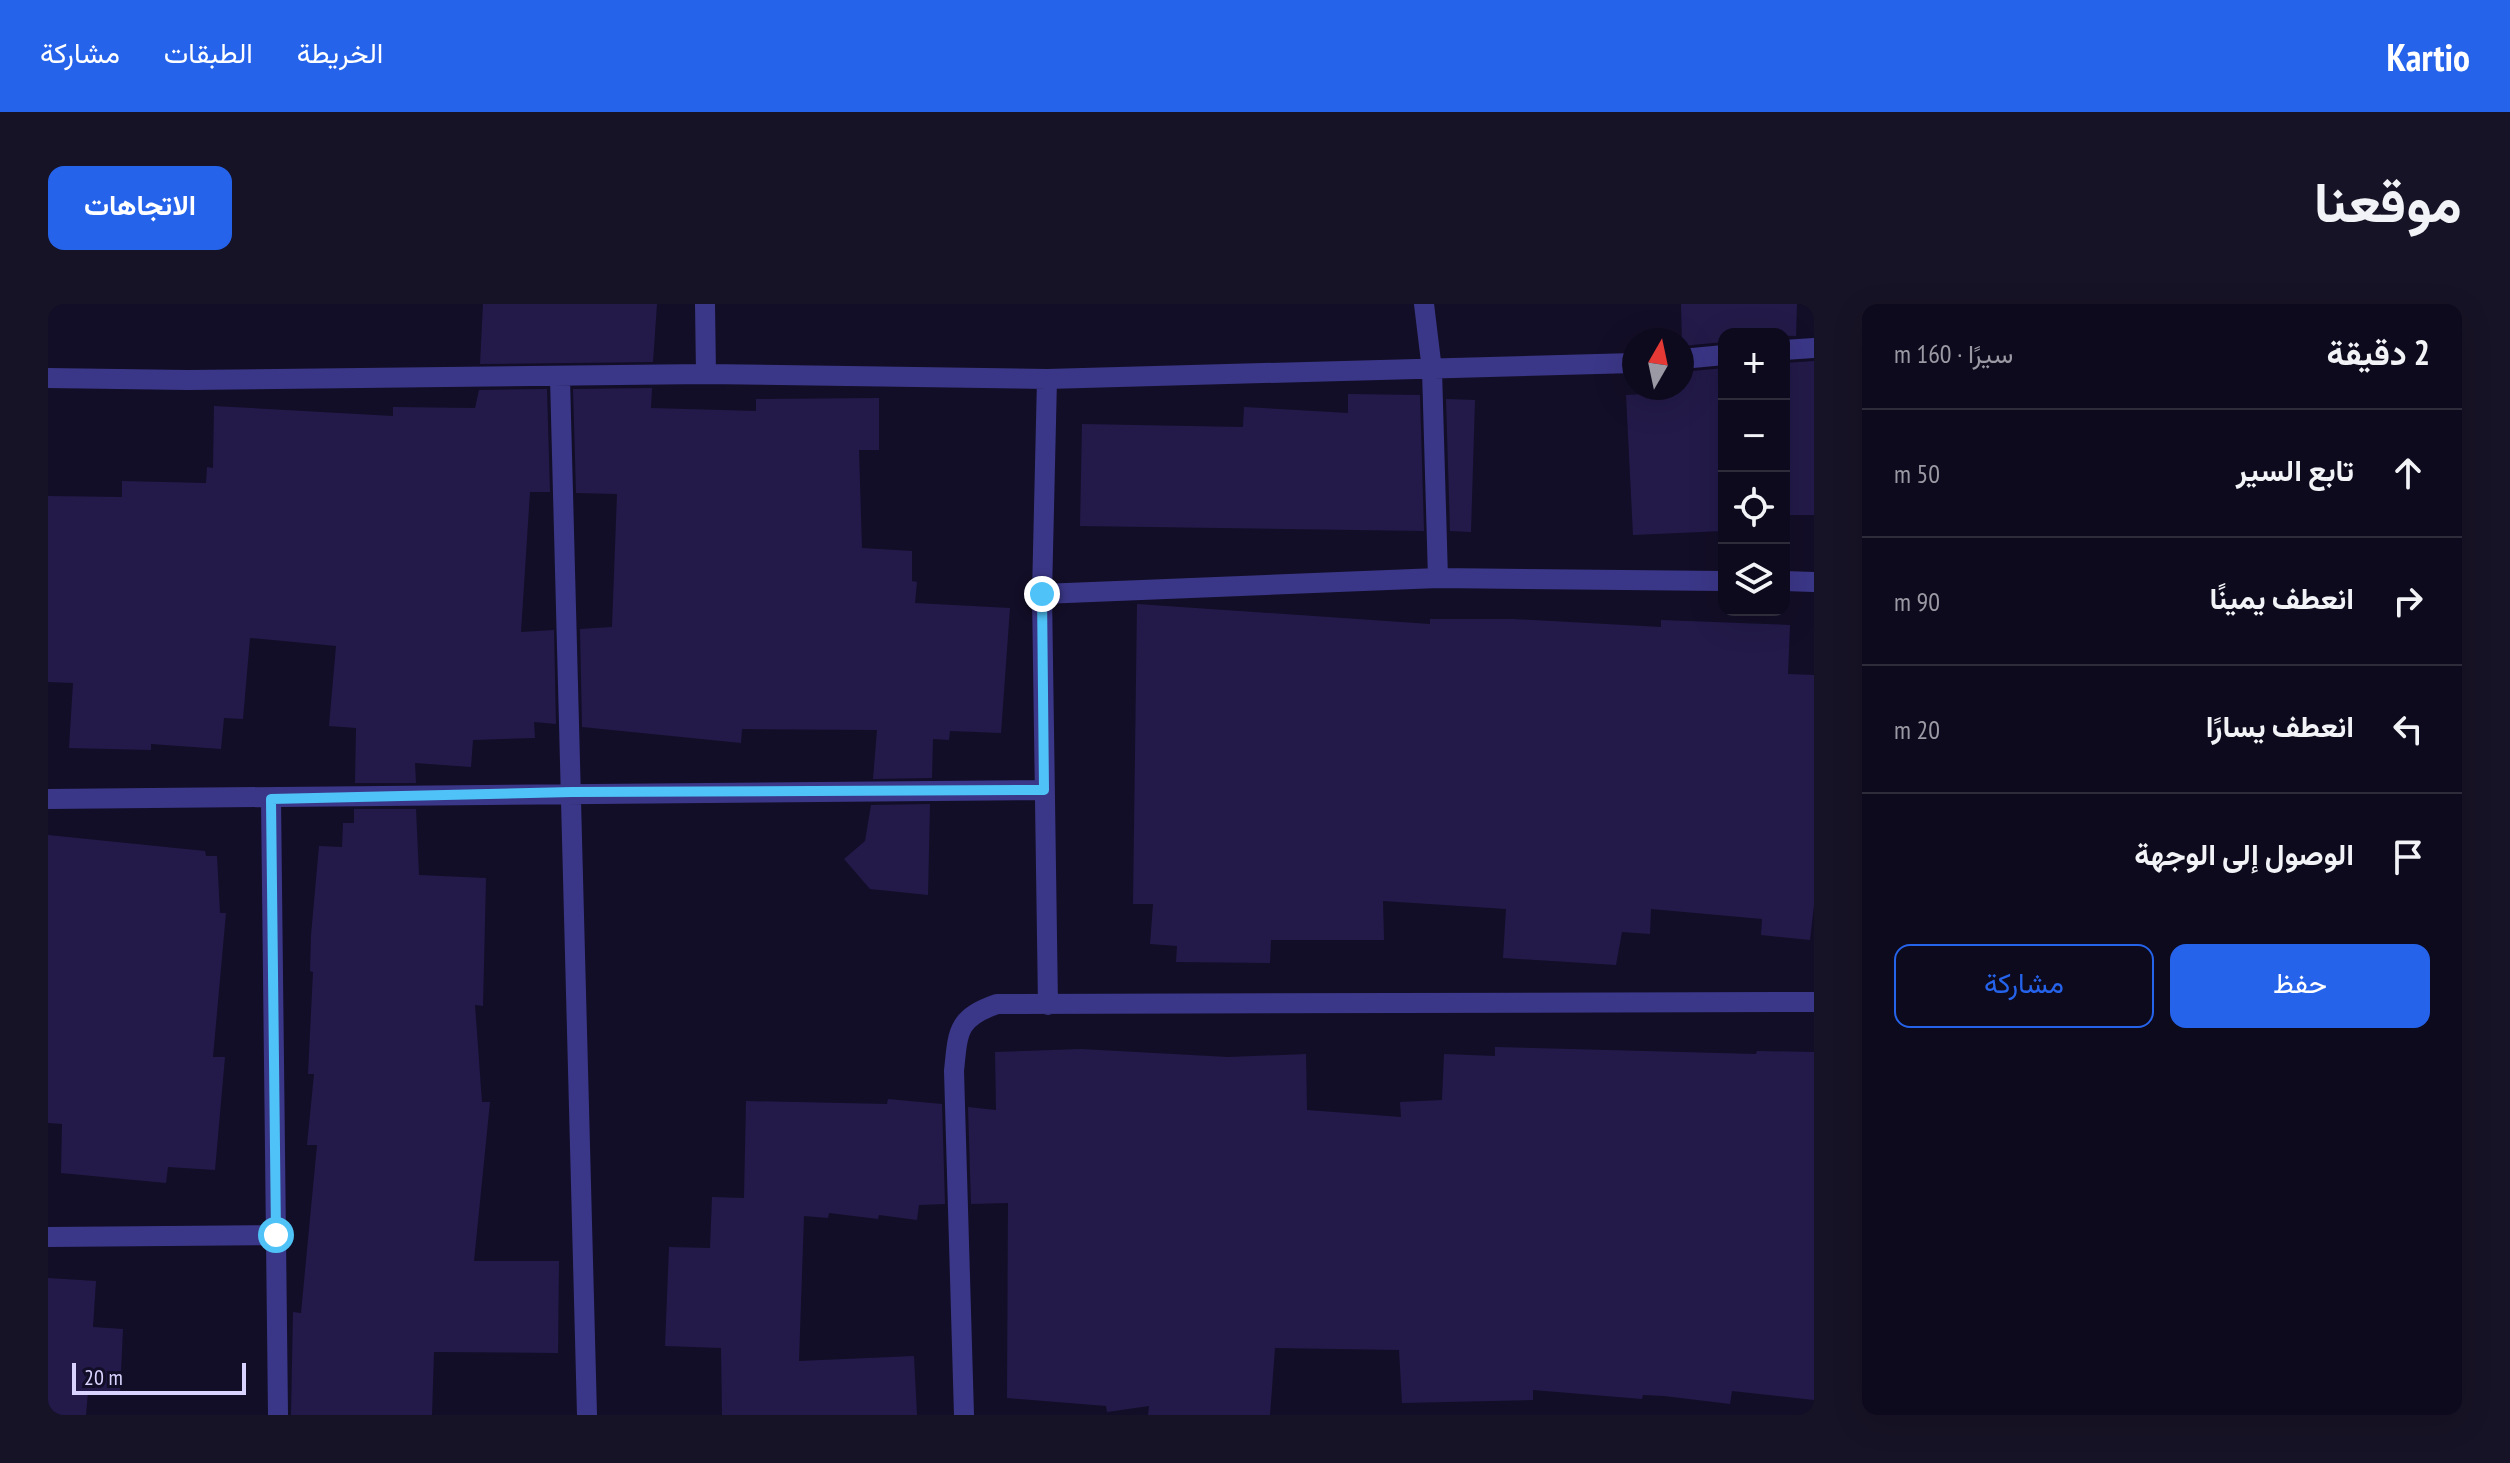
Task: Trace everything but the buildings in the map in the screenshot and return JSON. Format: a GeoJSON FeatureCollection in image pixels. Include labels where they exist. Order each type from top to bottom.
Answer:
{"type":"FeatureCollection","features":[{"type":"Feature","properties":{"kind":"street"},"geometry":{"type":"LineString","coordinates":[[705,304],[706,374]]}},
{"type":"Feature","properties":{"kind":"street"},"geometry":{"type":"LineString","coordinates":[[1424,304],[1432,370],[1438,578]]}},
{"type":"Feature","properties":{"kind":"street"},"geometry":{"type":"LineString","coordinates":[[1790,350],[1814,348]]}},
{"type":"Feature","properties":{"kind":"street"},"geometry":{"type":"LineString","coordinates":[[1694,358],[1718,356]]}},
{"type":"Feature","properties":{"kind":"street"},"geometry":{"type":"LineString","coordinates":[[48,378],[560,378],[706,374],[1047,379],[1622,363]]}},
{"type":"Feature","properties":{"kind":"street"},"geometry":{"type":"LineString","coordinates":[[560,378],[587,1415]]}},
{"type":"Feature","properties":{"kind":"street"},"geometry":{"type":"LineString","coordinates":[[1047,379],[1042,594],[1048,1005]]}},
{"type":"Feature","properties":{"kind":"street"},"geometry":{"type":"LineString","coordinates":[[1042,594],[1438,578],[1718,581]]}},
{"type":"Feature","properties":{"kind":"street"},"geometry":{"type":"LineString","coordinates":[[1790,581],[1814,582]]}},
{"type":"Feature","properties":{"kind":"street"},"geometry":{"type":"LineString","coordinates":[[48,799],[1044,790]]}},
{"type":"Feature","properties":{"kind":"street"},"geometry":{"type":"LineString","coordinates":[[271,799],[278,1415]]}},
{"type":"Feature","properties":{"kind":"street"},"geometry":{"type":"LineString","coordinates":[[964,1415],[954,1071],[958,1034],[970,1014],[997,1004],[1814,1002]]}},
{"type":"Feature","properties":{"kind":"street"},"geometry":{"type":"LineString","coordinates":[[48,1237],[276,1235]]}},
{"type":"Feature","properties":{"kind":"route"},"geometry":{"type":"LineString","coordinates":[[276,1235],[271,799],[572,792],[1044,790],[1042,594]]}}]}
